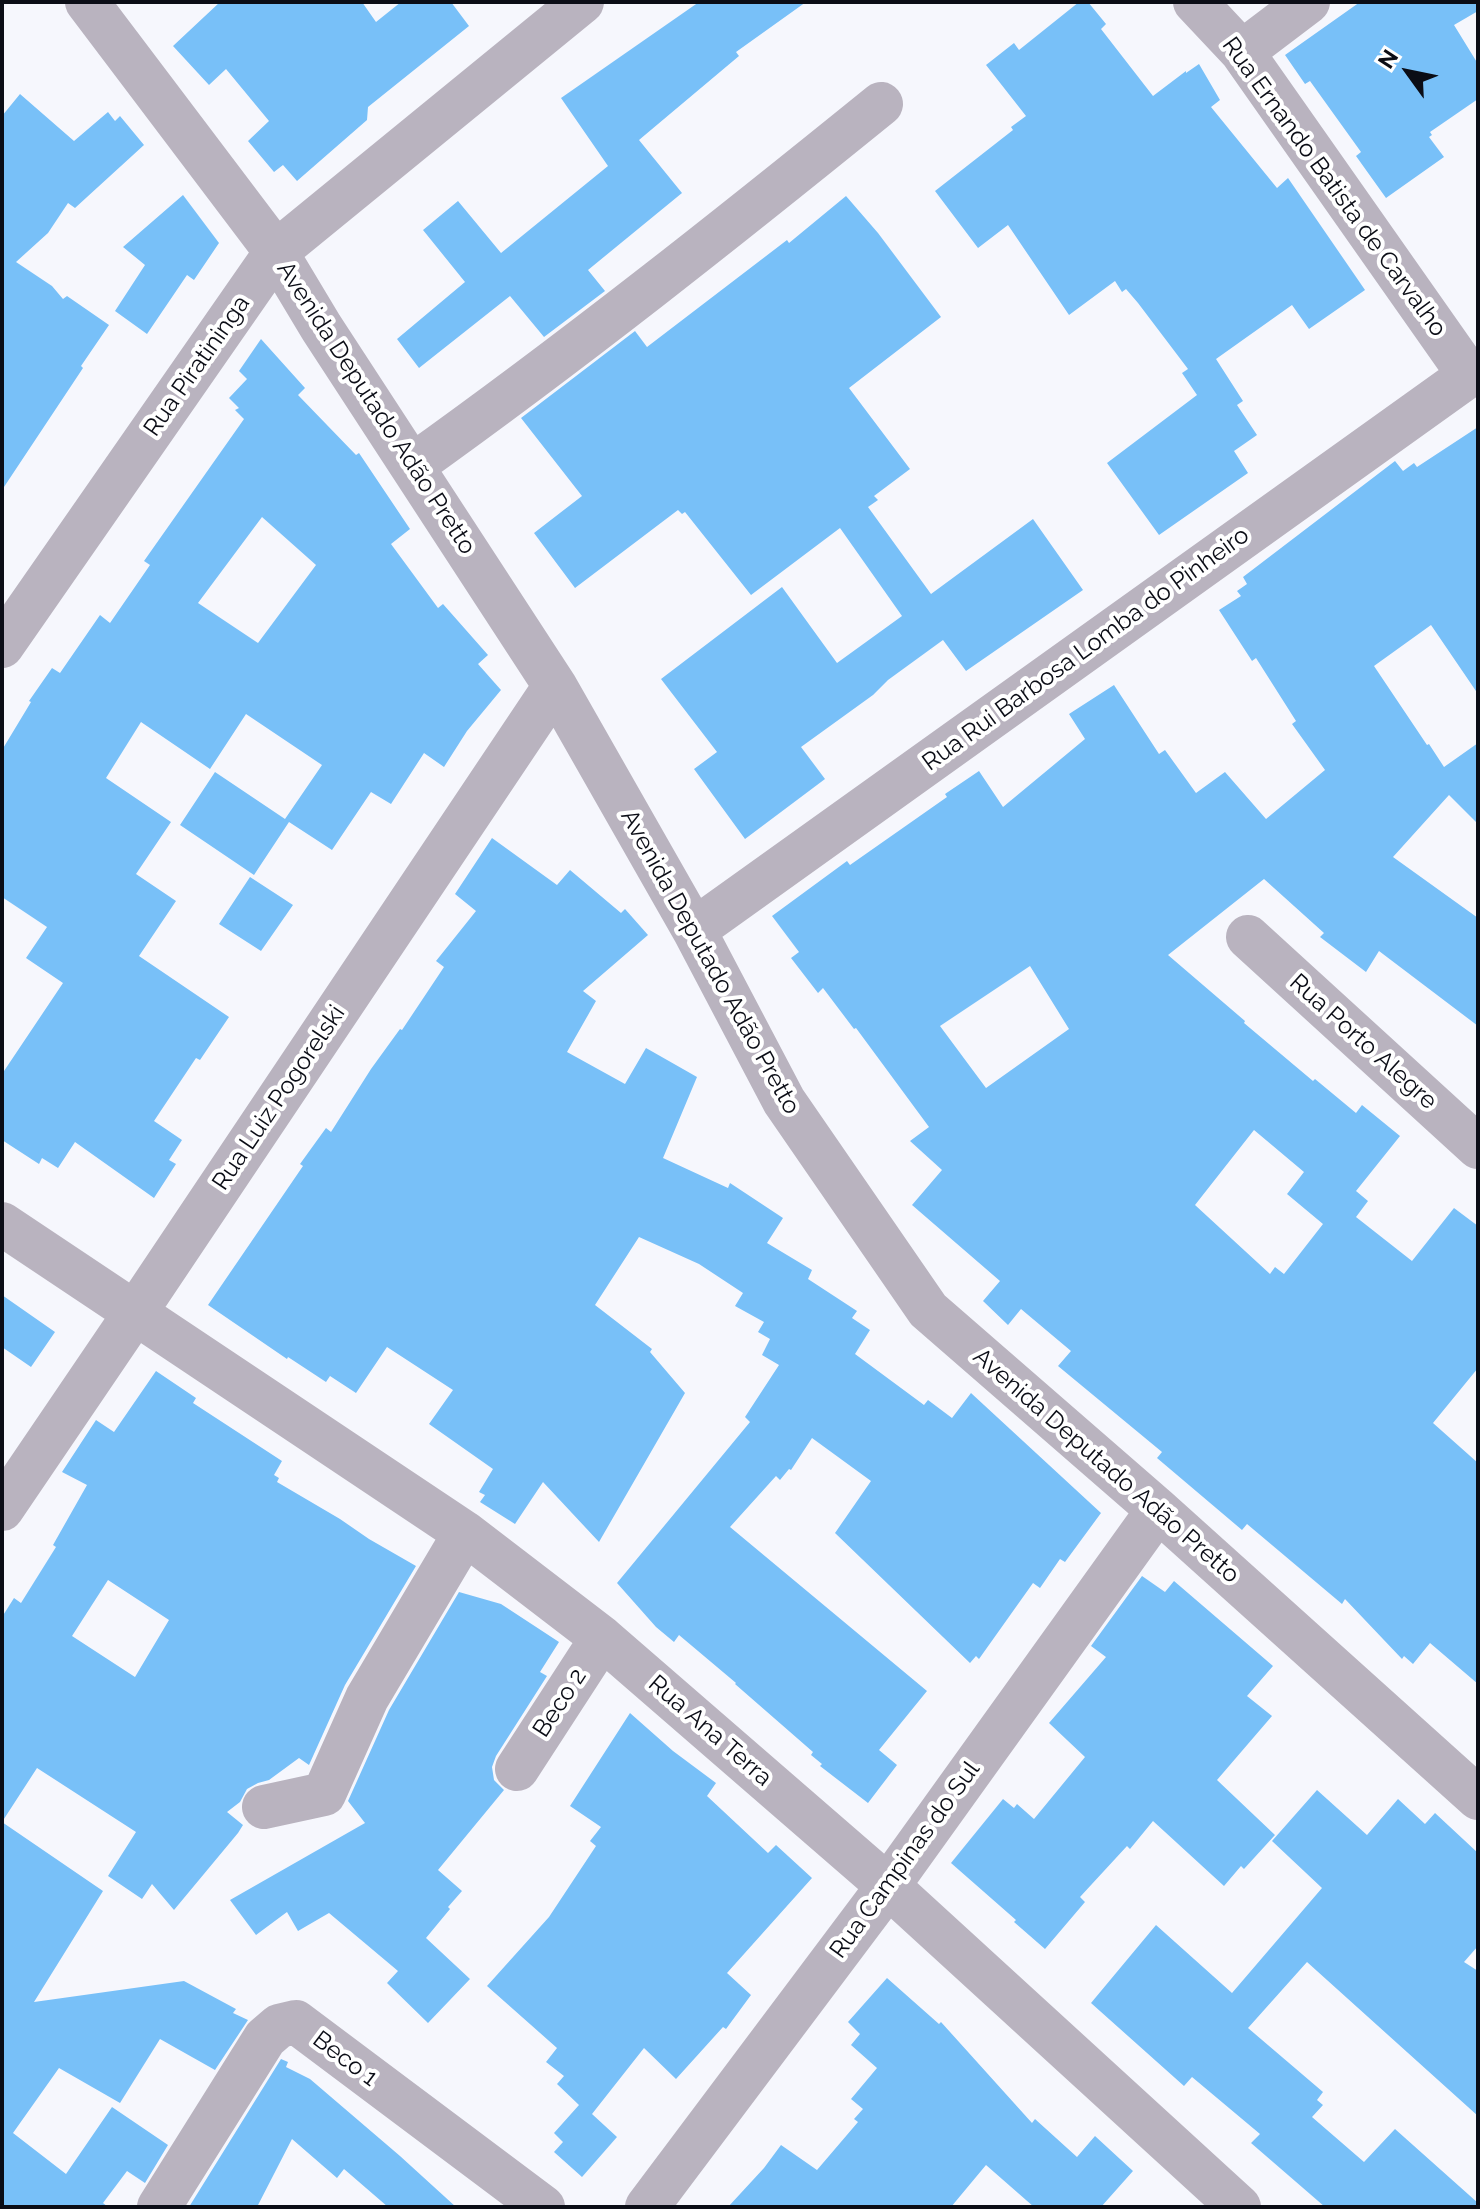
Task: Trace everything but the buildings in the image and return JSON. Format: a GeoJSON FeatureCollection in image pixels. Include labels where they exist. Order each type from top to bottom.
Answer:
{"type":"FeatureCollection","features":[{"type":"Feature","properties":{"kind":"street","name":"Avenida Deputado Adão Pretto"},"geometry":{"type":"LineString","coordinates":[[87,2],[276,252],[321,327],[555,686],[694,930],[784,1101],[928,1310],[1158,1510],[1478,1798]]}},
{"type":"Feature","properties":{"kind":"street","name":"Rua Piratininga"},"geometry":{"type":"LineString","coordinates":[[2,646],[276,252],[582,2]]}},
{"type":"Feature","properties":{"kind":"street","name":"Rua Ernando Batista de Carvalho"},"geometry":{"type":"LineString","coordinates":[[1195,2],[1242,52],[1473,372]]}},
{"type":"Feature","properties":{"kind":"street"},"geometry":{"type":"LineString","coordinates":[[1242,52],[1308,2]]}},
{"type":"Feature","properties":{"kind":"street"},"geometry":{"type":"LineString","coordinates":[[412,466],[699,251],[881,104]]}},
{"type":"Feature","properties":{"kind":"street","name":"Rua Rui Barbosa Lomba do Pinheiro"},"geometry":{"type":"LineString","coordinates":[[694,930],[1473,372]]}},
{"type":"Feature","properties":{"kind":"street","name":"Rua Luiz Pogorelski"},"geometry":{"type":"LineString","coordinates":[[2,1509],[555,686]]}},
{"type":"Feature","properties":{"kind":"street","name":"Rua Porto Alegre"},"geometry":{"type":"LineString","coordinates":[[1248,937],[1478,1147]]}},
{"type":"Feature","properties":{"kind":"street","name":"Rua Ana Terra"},"geometry":{"type":"LineString","coordinates":[[2,1224],[465,1533],[602,1638],[888,1886],[1239,2207]]}},
{"type":"Feature","properties":{"kind":"street","name":"Rua Campinas do Sul"},"geometry":{"type":"LineString","coordinates":[[647,2207],[888,1886],[1158,1510]]}},
{"type":"Feature","properties":{"kind":"street"},"geometry":{"type":"LineString","coordinates":[[264,1807],[324,1794],[367,1698],[465,1533]]}},
{"type":"Feature","properties":{"kind":"street","name":"Beco 2"},"geometry":{"type":"LineString","coordinates":[[517,1769],[602,1638]]}},
{"type":"Feature","properties":{"kind":"street","name":"Beco 1"},"geometry":{"type":"LineString","coordinates":[[159,2207],[265,2038],[279,2026],[296,2022],[543,2207]]}}]}
